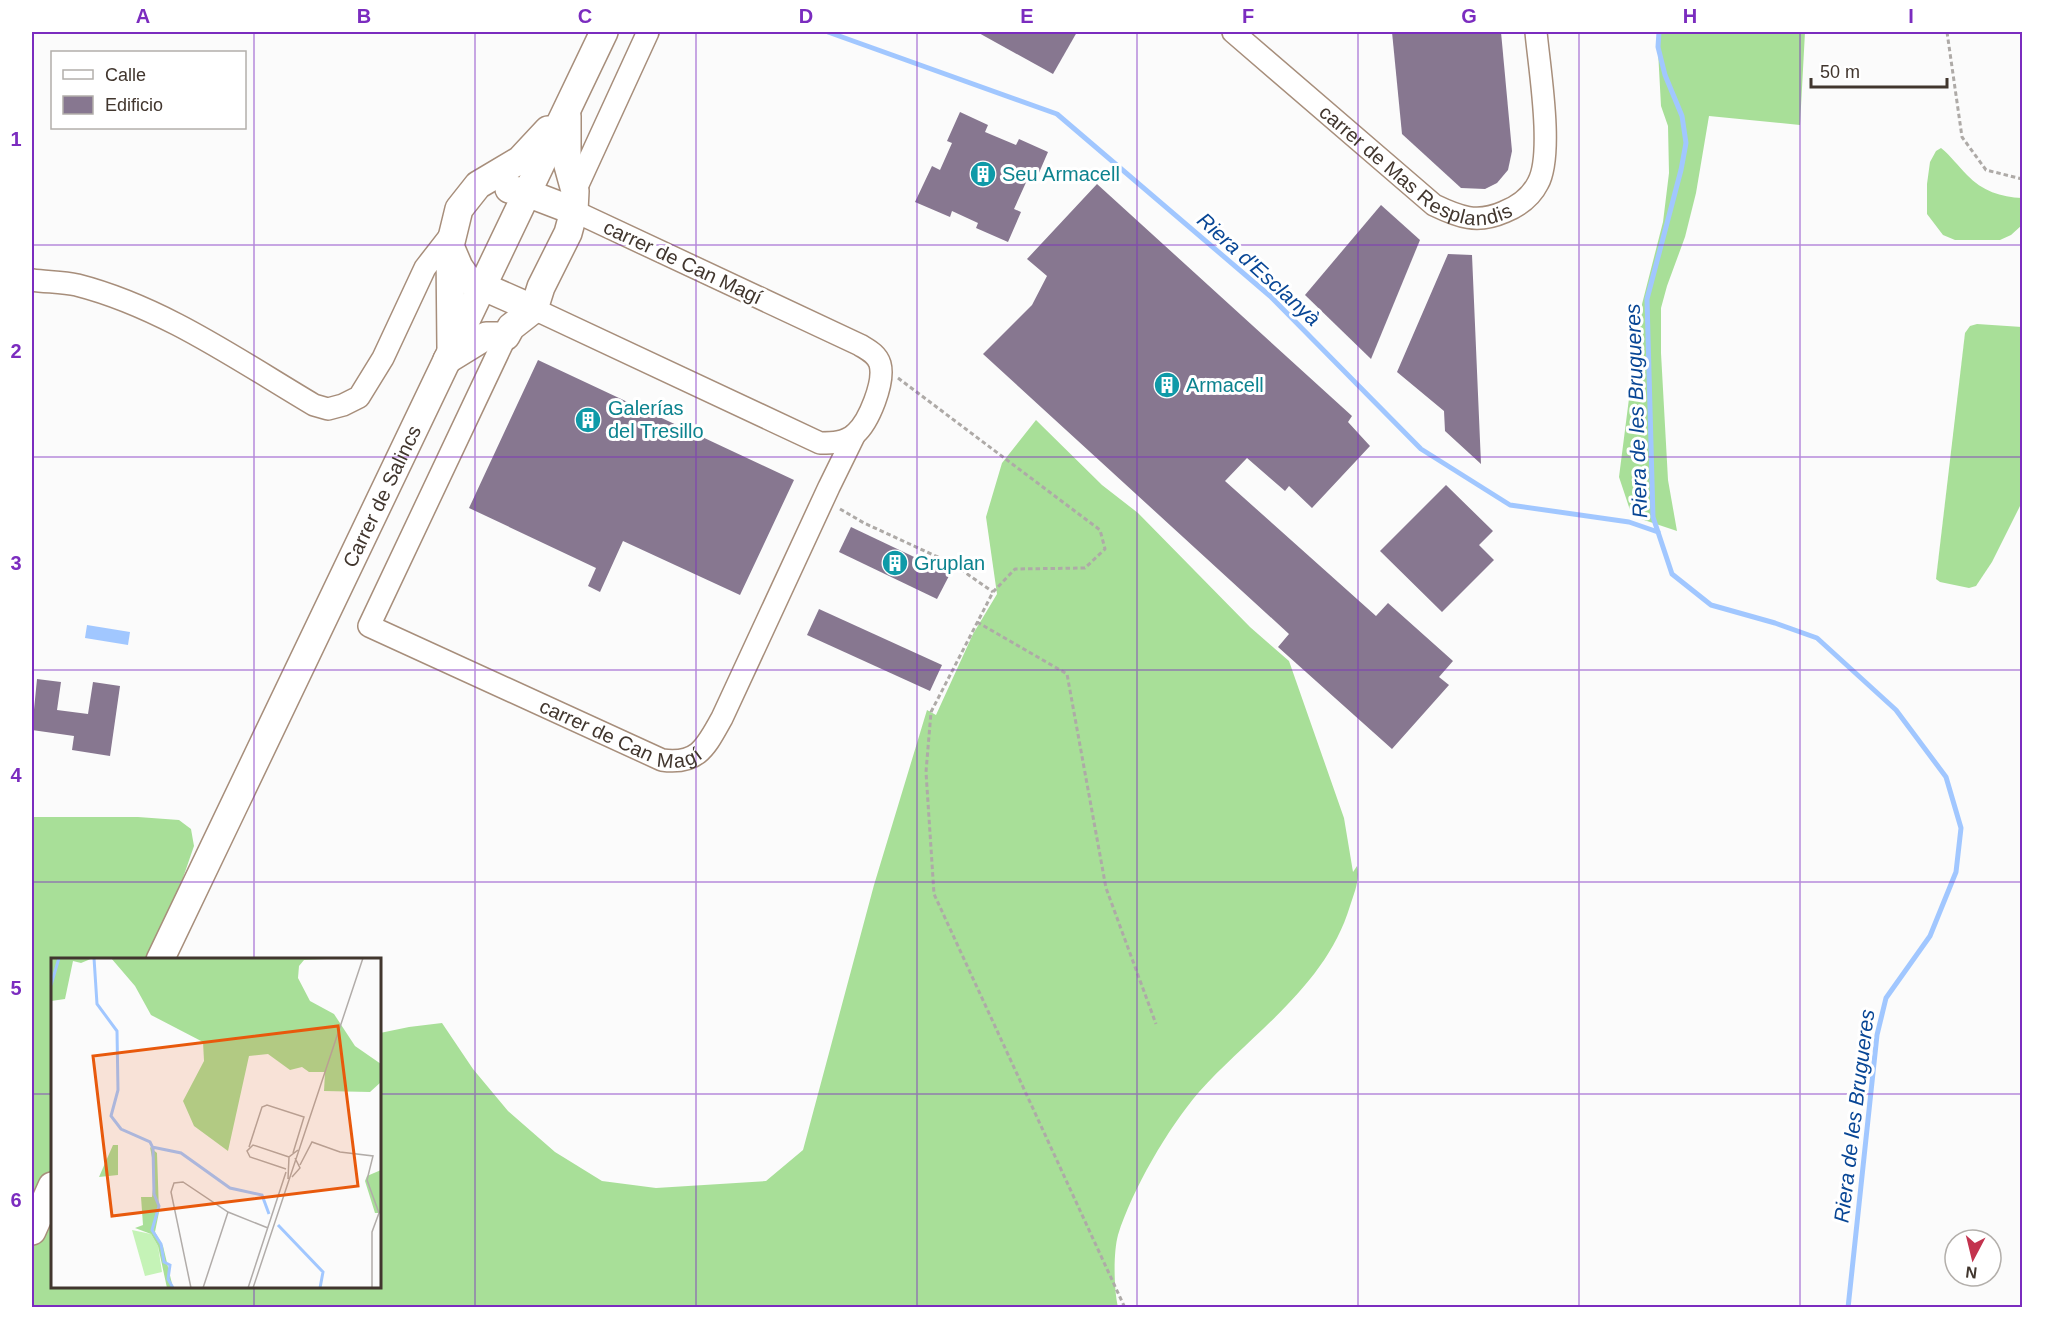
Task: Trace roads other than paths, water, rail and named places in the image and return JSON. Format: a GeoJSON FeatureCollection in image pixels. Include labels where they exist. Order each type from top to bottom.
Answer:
{"type":"FeatureCollection","features":[{"type":"Feature","properties":{"kind":"main road","name":"Carrer de Salincs"},"geometry":{"type":"LineString","coordinates":[[161,958],[604,32]]}},
{"type":"Feature","properties":{"kind":"main road"},"geometry":{"type":"LineString","coordinates":[[567,109],[567,162],[575,201],[568,233],[541,287],[534,309],[511,327],[506,336],[486,336],[449,355],[451,239],[459,209],[478,185],[520,160],[567,109]]}},
{"type":"Feature","properties":{"kind":"main road"},"geometry":{"type":"LineString","coordinates":[[478,185],[575,201]]}},
{"type":"Feature","properties":{"kind":"main road"},"geometry":{"type":"LineString","coordinates":[[451,239],[459,267],[468,280],[534,309]]}},
{"type":"Feature","properties":{"kind":"main road"},"geometry":{"type":"LineString","coordinates":[[32,1231],[51,1188]]}},
{"type":"Feature","properties":{"kind":"street"},"geometry":{"type":"LineString","coordinates":[[575,201],[648,32]]}},
{"type":"Feature","properties":{"kind":"street","name":"carrer de Mas Resplandis"},"geometry":{"type":"LineString","coordinates":[[1233,32],[1434,205],[1464,218],[1479,219],[1498,215],[1514,208],[1528,197],[1540,181],[1545,136],[1536,32]]}},
{"type":"Feature","properties":{"kind":"street","name":"carrer de Can Magí"},"geometry":{"type":"LineString","coordinates":[[506,336],[369,626],[662,760],[679,762],[694,757],[706,746],[722,718],[826,493],[855,434],[867,417],[880,384],[880,364],[874,354],[860,345],[575,201]]}},
{"type":"Feature","properties":{"kind":"street"},"geometry":{"type":"LineString","coordinates":[[32,280],[74,285],[108,294],[168,320],[314,405],[328,408],[343,405],[359,397],[383,358],[425,268],[451,239]]}},
{"type":"Feature","properties":{"kind":"street"},"geometry":{"type":"LineString","coordinates":[[534,309],[819,443],[838,443],[855,434]]}},
{"type":"Feature","properties":{"kind":"street","name":"carrer de Can Magí"},"geometry":{"type":"LineString","coordinates":[[812,439],[829,464],[826,493]]}},
{"type":"Feature","properties":{"kind":"water"},"geometry":{"type":"Polygon","coordinates":[[[87,625],[130,632],[128,645],[85,638],[87,625]]]}},
{"type":"Feature","properties":{"kind":"waterway","name":"Riera d'Esclanyà"},"geometry":{"type":"LineString","coordinates":[[828,32],[1057,114],[1270,296],[1421,449],[1510,505],[1629,522],[1658,532]]}},
{"type":"Feature","properties":{"kind":"waterway","name":"Riera de les Brugueres"},"geometry":{"type":"LineString","coordinates":[[1659,32],[1658,47],[1665,75],[1682,116],[1686,143],[1647,299],[1653,517],[1672,574],[1711,605],[1775,623],[1817,638],[1896,710],[1946,777],[1961,828],[1956,872],[1930,936],[1886,998],[1877,1035],[1848,1308]]}},
{"type":"Feature","properties":{"kind":"place","name":"Seu Armacell"},"geometry":{"type":"Point","coordinates":[983,174]}},
{"type":"Feature","properties":{"kind":"place","name":"Armacell"},"geometry":{"type":"Point","coordinates":[1167,385]}},
{"type":"Feature","properties":{"kind":"place","name":"Galerías del Tresillo"},"geometry":{"type":"Point","coordinates":[588,420]}},
{"type":"Feature","properties":{"kind":"place","name":"Gruplan"},"geometry":{"type":"Point","coordinates":[895,563]}}]}
